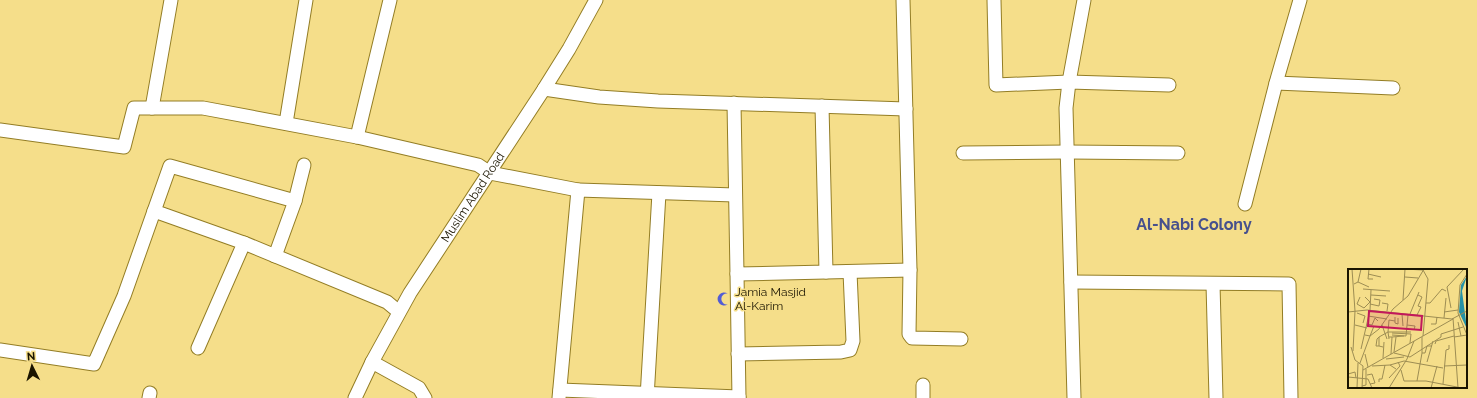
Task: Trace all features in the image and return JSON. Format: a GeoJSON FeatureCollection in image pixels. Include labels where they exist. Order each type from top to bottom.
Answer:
{"type":"FeatureCollection","features":[{"type":"Feature","properties":{"kind":"street"},"geometry":{"type":"LineString","coordinates":[[152,108],[171,0]]}},
{"type":"Feature","properties":{"kind":"street"},"geometry":{"type":"LineString","coordinates":[[286,124],[306,0]]}},
{"type":"Feature","properties":{"kind":"street"},"geometry":{"type":"LineString","coordinates":[[357,136],[390,0]]}},
{"type":"Feature","properties":{"kind":"street","name":"Muslim Abad Road"},"geometry":{"type":"LineString","coordinates":[[355,398],[372,362],[410,293],[544,89],[569,49],[596,0]]}},
{"type":"Feature","properties":{"kind":"street"},"geometry":{"type":"LineString","coordinates":[[903,0],[910,270],[909,334],[912,338],[961,339]]}},
{"type":"Feature","properties":{"kind":"street"},"geometry":{"type":"LineString","coordinates":[[994,0],[996,85],[1069,82],[1169,85]]}},
{"type":"Feature","properties":{"kind":"street"},"geometry":{"type":"LineString","coordinates":[[1074,398],[1066,108],[1069,82],[1084,0]]}},
{"type":"Feature","properties":{"kind":"street"},"geometry":{"type":"LineString","coordinates":[[1244,204],[1300,0]]}},
{"type":"Feature","properties":{"kind":"street"},"geometry":{"type":"LineString","coordinates":[[1276,83],[1393,88]]}},
{"type":"Feature","properties":{"kind":"street"},"geometry":{"type":"LineString","coordinates":[[544,89],[599,97],[658,102],[906,109]]}},
{"type":"Feature","properties":{"kind":"street"},"geometry":{"type":"LineString","coordinates":[[578,190],[559,394],[739,397],[734,103]]}},
{"type":"Feature","properties":{"kind":"street"},"geometry":{"type":"LineString","coordinates":[[822,106],[826,272]]}},
{"type":"Feature","properties":{"kind":"street"},"geometry":{"type":"LineString","coordinates":[[0,130],[124,147],[134,108],[203,108],[357,136],[478,165],[490,173],[578,190],[735,195]]}},
{"type":"Feature","properties":{"kind":"street"},"geometry":{"type":"LineString","coordinates":[[963,153],[1178,153]]}},
{"type":"Feature","properties":{"kind":"street"},"geometry":{"type":"LineString","coordinates":[[275,256],[295,201],[304,165]]}},
{"type":"Feature","properties":{"kind":"street"},"geometry":{"type":"LineString","coordinates":[[0,350],[94,364],[124,296],[170,166],[295,201]]}},
{"type":"Feature","properties":{"kind":"street"},"geometry":{"type":"LineString","coordinates":[[647,396],[659,193]]}},
{"type":"Feature","properties":{"kind":"street"},"geometry":{"type":"LineString","coordinates":[[154,211],[244,243],[387,302],[399,312]]}},
{"type":"Feature","properties":{"kind":"street"},"geometry":{"type":"LineString","coordinates":[[198,348],[244,243]]}},
{"type":"Feature","properties":{"kind":"street"},"geometry":{"type":"LineString","coordinates":[[737,274],[910,270]]}},
{"type":"Feature","properties":{"kind":"street"},"geometry":{"type":"LineString","coordinates":[[738,354],[841,352],[850,350],[853,341],[850,272]]}},
{"type":"Feature","properties":{"kind":"street"},"geometry":{"type":"LineString","coordinates":[[1071,282],[1289,284],[1291,398]]}},
{"type":"Feature","properties":{"kind":"street"},"geometry":{"type":"LineString","coordinates":[[1213,284],[1216,398]]}},
{"type":"Feature","properties":{"kind":"street"},"geometry":{"type":"LineString","coordinates":[[372,362],[419,388],[426,398]]}},
{"type":"Feature","properties":{"kind":"place","name":"Jamia Masjid Al-Karim"},"geometry":{"type":"Point","coordinates":[724,299]}},
{"type":"Feature","properties":{"kind":"district","name":"Al-Nabi Colony"},"geometry":{"type":"Point","coordinates":[1194,224]}}]}
